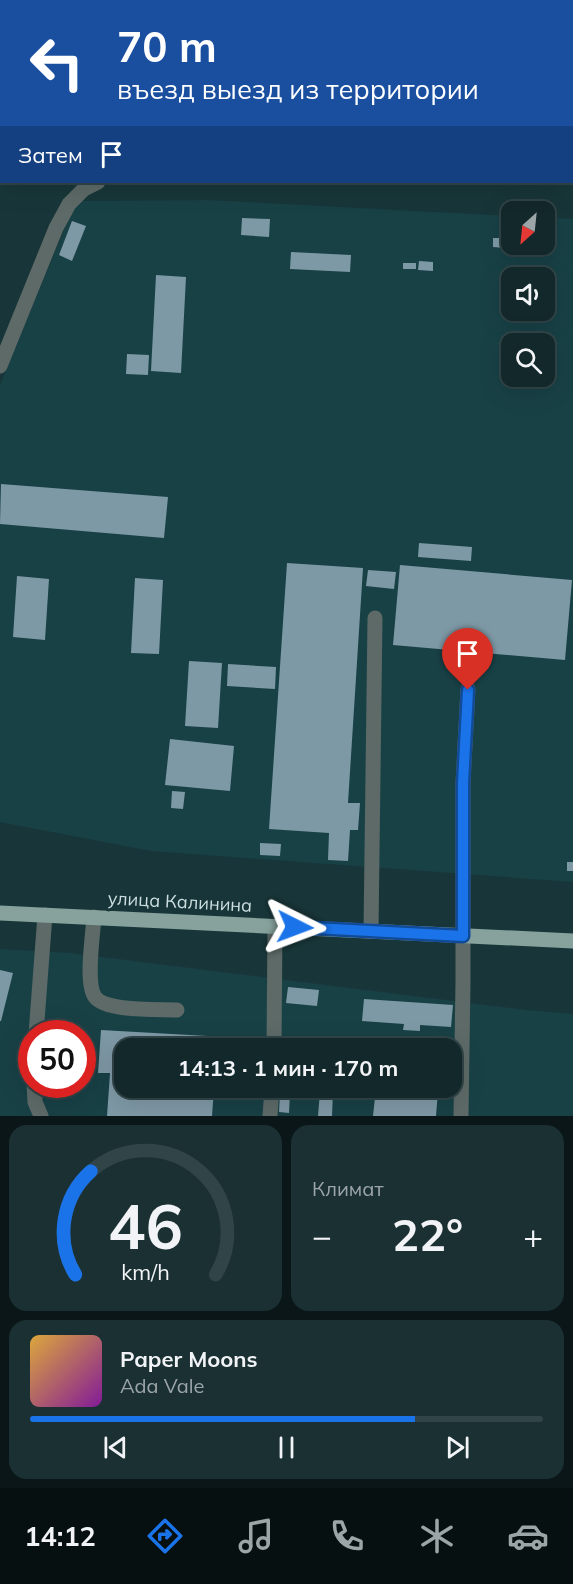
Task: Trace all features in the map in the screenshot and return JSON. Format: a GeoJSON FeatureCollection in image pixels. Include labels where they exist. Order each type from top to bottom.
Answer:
{"type":"FeatureCollection","features":[{"type":"Feature","properties":{"kind":"main road","name":"улица Калинина"},"geometry":{"type":"LineString","coordinates":[[0,913],[573,941]]}},
{"type":"Feature","properties":{"kind":"street"},"geometry":{"type":"LineString","coordinates":[[0,366],[56,228],[69,204],[84,189],[96,183]]}},
{"type":"Feature","properties":{"kind":"street"},"geometry":{"type":"LineString","coordinates":[[371,931],[375,618]]}},
{"type":"Feature","properties":{"kind":"street"},"geometry":{"type":"LineString","coordinates":[[461,1116],[463,783],[468,690]]}},
{"type":"Feature","properties":{"kind":"street"},"geometry":{"type":"LineString","coordinates":[[37,1020],[45,915]]}},
{"type":"Feature","properties":{"kind":"street"},"geometry":{"type":"LineString","coordinates":[[94,917],[90,978],[94,996],[101,1003],[113,1007],[177,1010]]}},
{"type":"Feature","properties":{"kind":"street"},"geometry":{"type":"LineString","coordinates":[[274,1038],[275,926]]}},
{"type":"Feature","properties":{"kind":"street"},"geometry":{"type":"LineString","coordinates":[[35,1098],[41,1116]]}},
{"type":"Feature","properties":{"kind":"street"},"geometry":{"type":"LineString","coordinates":[[270,1116],[271,1098]]}},
{"type":"Feature","properties":{"kind":"shaded area"},"geometry":{"type":"Polygon","coordinates":[[[209,200],[501,215],[501,255],[555,255],[555,218],[573,219],[573,882],[151,851],[0,822],[0,385],[76,201],[209,200]]]}},
{"type":"Feature","properties":{"kind":"shaded area"},"geometry":{"type":"Polygon","coordinates":[[[0,949],[70,953],[573,1014],[573,1116],[0,1116],[0,949]]]}},
{"type":"Feature","properties":{"kind":"building"},"geometry":{"type":"Polygon","coordinates":[[[242,218],[270,219],[269,237],[241,235],[242,218]]]}},
{"type":"Feature","properties":{"kind":"building"},"geometry":{"type":"Polygon","coordinates":[[[72,221],[86,226],[72,261],[59,255],[72,221]]]}},
{"type":"Feature","properties":{"kind":"building"},"geometry":{"type":"Polygon","coordinates":[[[493,238],[501,238],[501,248],[493,247],[493,238]]]}},
{"type":"Feature","properties":{"kind":"building"},"geometry":{"type":"Polygon","coordinates":[[[291,252],[351,255],[350,272],[290,269],[291,252]]]}},
{"type":"Feature","properties":{"kind":"building"},"geometry":{"type":"Polygon","coordinates":[[[419,261],[433,262],[433,271],[418,270],[419,261]]]}},
{"type":"Feature","properties":{"kind":"building"},"geometry":{"type":"Polygon","coordinates":[[[403,263],[416,263],[416,269],[403,269],[403,263]]]}},
{"type":"Feature","properties":{"kind":"building"},"geometry":{"type":"Polygon","coordinates":[[[156,275],[186,277],[181,373],[151,371],[156,275]]]}},
{"type":"Feature","properties":{"kind":"building"},"geometry":{"type":"Polygon","coordinates":[[[127,354],[149,355],[148,375],[126,374],[127,354]]]}},
{"type":"Feature","properties":{"kind":"building"},"geometry":{"type":"Polygon","coordinates":[[[1,484],[168,497],[164,538],[0,524],[1,484]]]}},
{"type":"Feature","properties":{"kind":"building"},"geometry":{"type":"Polygon","coordinates":[[[419,543],[472,547],[471,561],[418,557],[419,543]]]}},
{"type":"Feature","properties":{"kind":"building"},"geometry":{"type":"Polygon","coordinates":[[[287,563],[363,568],[348,803],[360,803],[358,830],[350,830],[348,861],[328,860],[329,833],[269,829],[287,563]]]}},
{"type":"Feature","properties":{"kind":"building"},"geometry":{"type":"Polygon","coordinates":[[[400,565],[572,580],[565,660],[393,645],[400,565]]]}},
{"type":"Feature","properties":{"kind":"building"},"geometry":{"type":"Polygon","coordinates":[[[368,570],[396,572],[394,589],[366,586],[368,570]]]}},
{"type":"Feature","properties":{"kind":"building"},"geometry":{"type":"Polygon","coordinates":[[[17,576],[49,579],[45,640],[13,637],[17,576]]]}},
{"type":"Feature","properties":{"kind":"building"},"geometry":{"type":"Polygon","coordinates":[[[135,578],[163,580],[159,654],[131,653],[135,578]]]}},
{"type":"Feature","properties":{"kind":"building"},"geometry":{"type":"Polygon","coordinates":[[[189,661],[222,663],[218,728],[185,726],[189,661]]]}},
{"type":"Feature","properties":{"kind":"building"},"geometry":{"type":"Polygon","coordinates":[[[228,664],[276,667],[275,689],[227,686],[228,664]]]}},
{"type":"Feature","properties":{"kind":"building"},"geometry":{"type":"Polygon","coordinates":[[[170,739],[234,746],[230,791],[165,785],[170,739]]]}},
{"type":"Feature","properties":{"kind":"building"},"geometry":{"type":"Polygon","coordinates":[[[172,791],[185,792],[183,809],[171,808],[172,791]]]}},
{"type":"Feature","properties":{"kind":"building"},"geometry":{"type":"Polygon","coordinates":[[[260,843],[281,844],[280,856],[260,855],[260,843]]]}},
{"type":"Feature","properties":{"kind":"building"},"geometry":{"type":"Polygon","coordinates":[[[567,862],[573,862],[573,871],[567,871],[567,862]]]}},
{"type":"Feature","properties":{"kind":"building"},"geometry":{"type":"Polygon","coordinates":[[[0,970],[13,973],[1,1021],[0,1021],[0,970]]]}},
{"type":"Feature","properties":{"kind":"building"},"geometry":{"type":"Polygon","coordinates":[[[288,987],[319,990],[317,1006],[286,1003],[288,987]]]}},
{"type":"Feature","properties":{"kind":"building"},"geometry":{"type":"Polygon","coordinates":[[[364,999],[453,1005],[451,1027],[420,1025],[420,1031],[403,1030],[404,1024],[362,1021],[364,999]]]}},
{"type":"Feature","properties":{"kind":"building"},"geometry":{"type":"Polygon","coordinates":[[[101,1030],[243,1038],[114,1038],[114,1098],[213,1098],[212,1116],[107,1116],[110,1073],[98,1073],[101,1030]]]}},
{"type":"Feature","properties":{"kind":"building"},"geometry":{"type":"Polygon","coordinates":[[[280,1098],[290,1098],[289,1113],[279,1112],[280,1098]]]}},
{"type":"Feature","properties":{"kind":"building"},"geometry":{"type":"Polygon","coordinates":[[[319,1098],[333,1098],[332,1116],[318,1116],[319,1098]]]}},
{"type":"Feature","properties":{"kind":"building"},"geometry":{"type":"Polygon","coordinates":[[[375,1098],[437,1098],[436,1116],[373,1116],[375,1098]]]}},
{"type":"Feature","properties":{"kind":"route"},"geometry":{"type":"LineString","coordinates":[[295,927],[463,936],[463,783],[468,690]]}}]}
